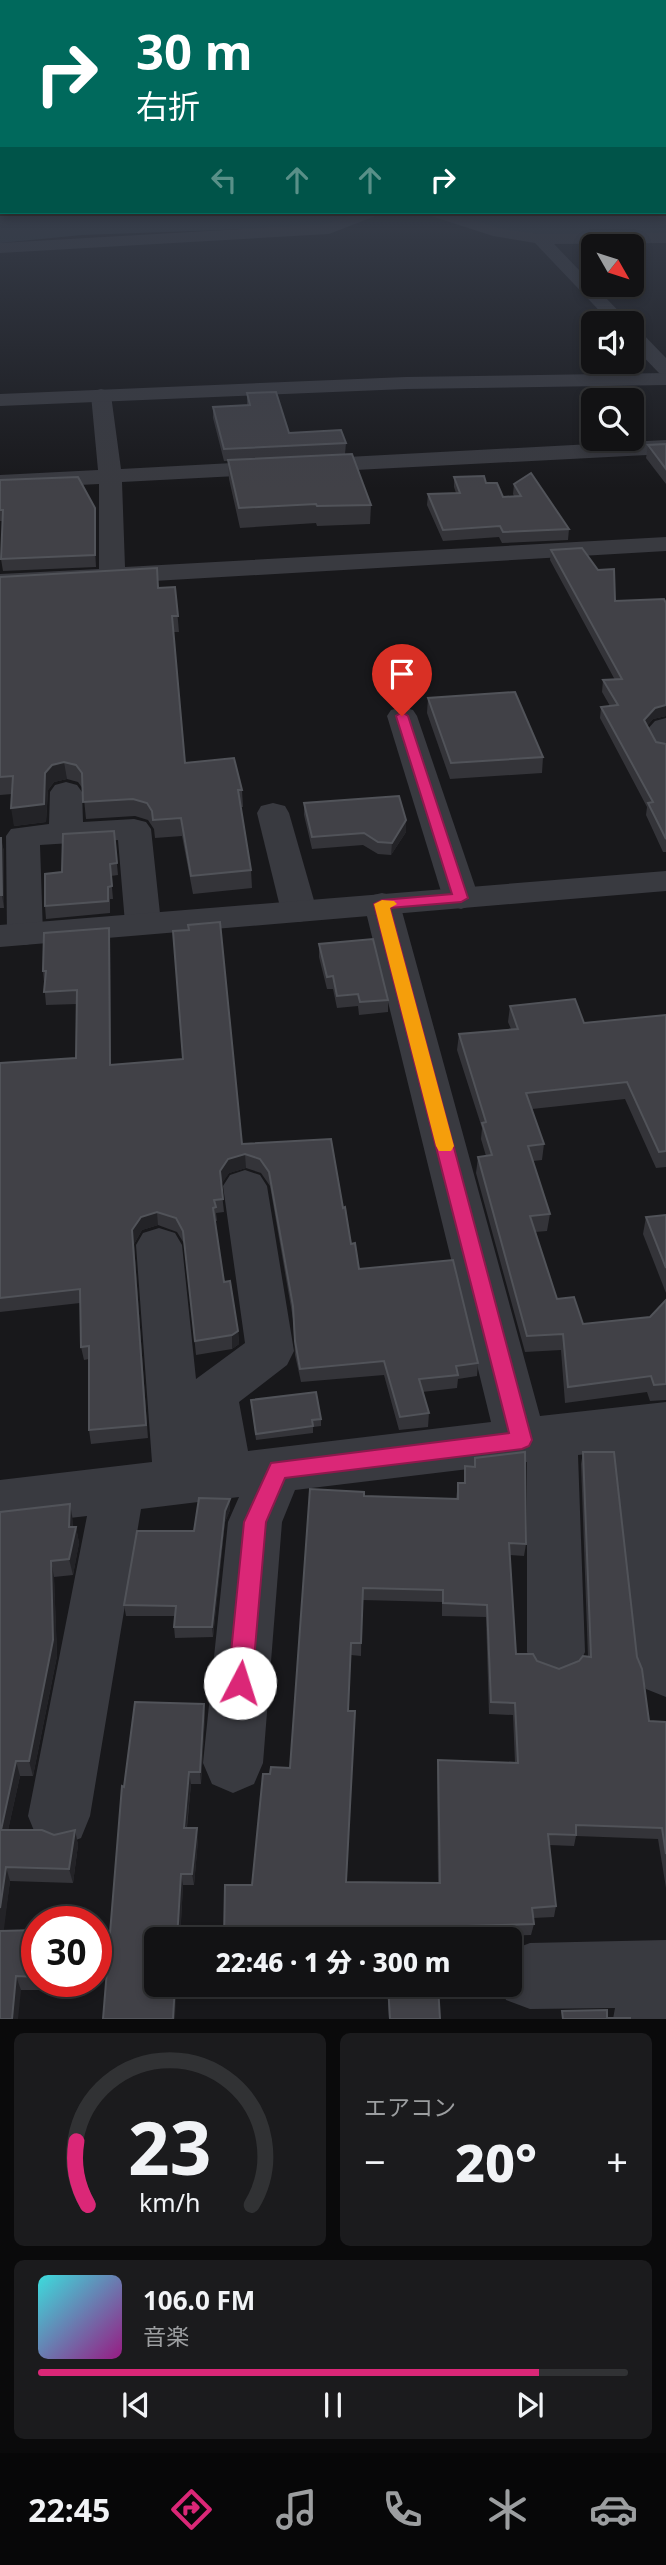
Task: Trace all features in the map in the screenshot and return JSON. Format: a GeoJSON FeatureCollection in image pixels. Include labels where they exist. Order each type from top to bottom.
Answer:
{"type":"FeatureCollection","features":[{"type":"Feature","properties":{"kind":"street"},"geometry":{"type":"LineString","coordinates":[[644,346],[666,369]]}},
{"type":"Feature","properties":{"kind":"street"},"geometry":{"type":"LineString","coordinates":[[0,400],[406,383],[666,379]]}},
{"type":"Feature","properties":{"kind":"street"},"geometry":{"type":"LineString","coordinates":[[101,395],[110,476],[112,575]]}},
{"type":"Feature","properties":{"kind":"street"},"geometry":{"type":"LineString","coordinates":[[0,482],[666,447]]}},
{"type":"Feature","properties":{"kind":"street"},"geometry":{"type":"LineString","coordinates":[[0,582],[666,544]]}},
{"type":"Feature","properties":{"kind":"street"},"geometry":{"type":"LineString","coordinates":[[402,716],[461,898]]}},
{"type":"Feature","properties":{"kind":"street"},"geometry":{"type":"LineString","coordinates":[[666,727],[660,733],[666,744]]}},
{"type":"Feature","properties":{"kind":"street"},"geometry":{"type":"LineString","coordinates":[[66,792],[66,833]]}},
{"type":"Feature","properties":{"kind":"street"},"geometry":{"type":"LineString","coordinates":[[273,813],[299,911]]}},
{"type":"Feature","properties":{"kind":"street"},"geometry":{"type":"LineString","coordinates":[[143,923],[134,829],[23,836],[12,935],[666,881]]}},
{"type":"Feature","properties":{"kind":"street"},"geometry":{"type":"LineString","coordinates":[[382,904],[537,1438],[556,1652]]}},
{"type":"Feature","properties":{"kind":"street"},"geometry":{"type":"LineString","coordinates":[[228,1475],[213,1394],[270,1351],[246,1186]]}},
{"type":"Feature","properties":{"kind":"street"},"geometry":{"type":"LineString","coordinates":[[159,1245],[228,1475],[255,1522],[233,1763]]}},
{"type":"Feature","properties":{"kind":"street"},"geometry":{"type":"LineString","coordinates":[[0,1503],[651,1424],[666,1669]]}},
{"type":"Feature","properties":{"kind":"street"},"geometry":{"type":"LineString","coordinates":[[59,1816],[118,1489]]}},
{"type":"Feature","properties":{"kind":"street"},"geometry":{"type":"LineString","coordinates":[[530,1976],[666,1974],[646,2014],[647,2019]]}},
{"type":"Feature","properties":{"kind":"building"},"geometry":{"type":"Polygon","coordinates":[[[276,392],[289,433],[341,430],[346,443],[224,449],[213,407],[250,405],[247,393],[276,392]]]}},
{"type":"Feature","properties":{"kind":"building"},"geometry":{"type":"Polygon","coordinates":[[[666,444],[666,469],[648,445],[666,444]]]}},
{"type":"Feature","properties":{"kind":"building"},"geometry":{"type":"Polygon","coordinates":[[[352,454],[371,505],[316,504],[239,508],[228,460],[352,454]]]}},
{"type":"Feature","properties":{"kind":"building"},"geometry":{"type":"Polygon","coordinates":[[[531,473],[569,529],[503,532],[500,526],[443,530],[428,494],[460,493],[454,477],[484,476],[486,483],[497,483],[503,497],[521,496],[514,484],[531,473]]]}},
{"type":"Feature","properties":{"kind":"building"},"geometry":{"type":"Polygon","coordinates":[[[78,477],[95,508],[95,555],[1,559],[3,510],[0,510],[0,480],[78,477]]]}},
{"type":"Feature","properties":{"kind":"building"},"geometry":{"type":"Polygon","coordinates":[[[582,548],[598,570],[614,569],[615,601],[664,599],[666,603],[666,705],[655,708],[644,720],[656,742],[666,744],[666,839],[648,803],[653,802],[601,707],[618,705],[603,680],[622,679],[551,550],[582,548]]]}},
{"type":"Feature","properties":{"kind":"building"},"geometry":{"type":"Polygon","coordinates":[[[157,568],[158,588],[175,587],[178,616],[172,616],[185,763],[234,758],[242,790],[238,790],[251,870],[191,876],[181,818],[153,820],[147,803],[133,799],[83,802],[82,773],[76,765],[64,762],[52,765],[45,773],[44,804],[11,808],[13,776],[0,777],[0,577],[157,568]]]}},
{"type":"Feature","properties":{"kind":"building"},"geometry":{"type":"Polygon","coordinates":[[[515,692],[543,757],[451,763],[428,698],[515,692]]]}},
{"type":"Feature","properties":{"kind":"building"},"geometry":{"type":"Polygon","coordinates":[[[399,796],[406,820],[392,843],[378,842],[364,833],[312,837],[304,803],[399,796]]]}},
{"type":"Feature","properties":{"kind":"building"},"geometry":{"type":"Polygon","coordinates":[[[114,831],[117,863],[110,864],[112,886],[108,887],[108,901],[45,906],[45,874],[62,872],[63,834],[114,831]]]}},
{"type":"Feature","properties":{"kind":"building"},"geometry":{"type":"Polygon","coordinates":[[[1,838],[2,895],[0,895],[1,838]]]}},
{"type":"Feature","properties":{"kind":"building"},"geometry":{"type":"Polygon","coordinates":[[[220,922],[242,1144],[331,1139],[343,1208],[345,1207],[351,1244],[355,1243],[359,1269],[453,1260],[478,1363],[456,1366],[458,1375],[419,1379],[429,1413],[400,1417],[384,1361],[300,1369],[293,1306],[269,1172],[260,1159],[245,1154],[228,1159],[220,1171],[223,1199],[214,1200],[216,1207],[213,1208],[224,1282],[230,1281],[238,1331],[232,1335],[195,1341],[183,1231],[176,1218],[157,1212],[141,1217],[132,1230],[146,1425],[89,1430],[89,1346],[81,1347],[80,1289],[0,1298],[0,1063],[76,1058],[77,990],[44,992],[44,933],[109,928],[110,1065],[183,1059],[173,931],[189,930],[188,925],[220,922]]]}},
{"type":"Feature","properties":{"kind":"building"},"geometry":{"type":"Polygon","coordinates":[[[373,939],[388,1000],[360,1002],[358,994],[337,996],[333,976],[327,977],[319,944],[373,939]]]}},
{"type":"Feature","properties":{"kind":"building"},"geometry":{"type":"Polygon","coordinates":[[[575,999],[584,1023],[666,1015],[666,1151],[659,1152],[627,1082],[526,1093],[544,1144],[528,1146],[550,1214],[530,1216],[557,1299],[574,1297],[583,1324],[650,1317],[666,1300],[666,1384],[654,1385],[651,1376],[568,1387],[563,1334],[527,1336],[478,1157],[492,1155],[482,1123],[486,1122],[459,1034],[518,1029],[510,1006],[575,999]]]}},
{"type":"Feature","properties":{"kind":"building"},"geometry":{"type":"Polygon","coordinates":[[[666,1215],[666,1268],[646,1217],[666,1215]]]}},
{"type":"Feature","properties":{"kind":"building"},"geometry":{"type":"Polygon","coordinates":[[[316,1392],[321,1419],[312,1420],[313,1426],[256,1434],[251,1400],[316,1392]]]}},
{"type":"Feature","properties":{"kind":"building"},"geometry":{"type":"Polygon","coordinates":[[[525,1452],[526,1544],[509,1543],[516,1654],[533,1654],[537,1661],[559,1669],[579,1661],[583,1656],[591,1657],[583,1452],[614,1452],[637,1657],[642,1669],[649,1721],[666,1722],[666,1854],[662,1828],[576,1825],[576,1835],[548,1834],[556,1906],[532,1908],[534,1924],[224,1927],[225,1885],[252,1885],[263,1774],[270,1774],[271,1767],[290,1768],[310,1489],[364,1492],[364,1496],[458,1499],[458,1483],[465,1483],[465,1466],[475,1467],[475,1458],[525,1452]],[[363,1588],[361,1643],[351,1643],[348,1711],[355,1711],[346,1882],[440,1883],[438,1760],[518,1763],[515,1703],[491,1702],[487,1605],[443,1603],[443,1590],[363,1588]]]}},
{"type":"Feature","properties":{"kind":"building"},"geometry":{"type":"Polygon","coordinates":[[[199,1498],[230,1499],[225,1511],[212,1627],[174,1627],[176,1606],[124,1605],[137,1531],[194,1531],[199,1498]]]}},
{"type":"Feature","properties":{"kind":"building"},"geometry":{"type":"Polygon","coordinates":[[[70,1504],[69,1527],[76,1527],[69,1559],[51,1561],[53,1640],[29,1761],[16,1761],[1,1830],[42,1830],[54,1835],[75,1830],[69,1869],[6,1867],[0,1908],[0,1512],[70,1504]]]}},
{"type":"Feature","properties":{"kind":"building"},"geometry":{"type":"Polygon","coordinates":[[[135,1702],[204,1704],[200,1772],[189,1772],[184,1828],[197,1828],[192,1874],[181,1874],[178,1927],[144,1927],[144,1997],[174,1997],[173,2019],[103,2019],[105,1997],[112,1997],[112,1909],[122,1786],[124,1787],[135,1702]]]}},
{"type":"Feature","properties":{"kind":"building"},"geometry":{"type":"Polygon","coordinates":[[[21,1930],[21,1976],[16,1976],[12,2019],[0,2019],[0,1931],[21,1930]]]}},
{"type":"Feature","properties":{"kind":"building"},"geometry":{"type":"Polygon","coordinates":[[[389,1997],[439,1997],[440,2019],[390,2019],[389,1997]]]}},
{"type":"Feature","properties":{"kind":"building"},"geometry":{"type":"Polygon","coordinates":[[[607,2010],[607,2018],[630,2019],[563,2019],[562,2011],[607,2010]]]}},
{"type":"Feature","properties":{"kind":"slow traffic"},"geometry":{"type":"LineString","coordinates":[[389,904],[382,904],[445,1146]]}},
{"type":"Feature","properties":{"kind":"route"},"geometry":{"type":"LineString","coordinates":[[240,1683],[255,1522],[278,1469],[522,1440],[382,904],[461,898],[402,716]]}}]}
